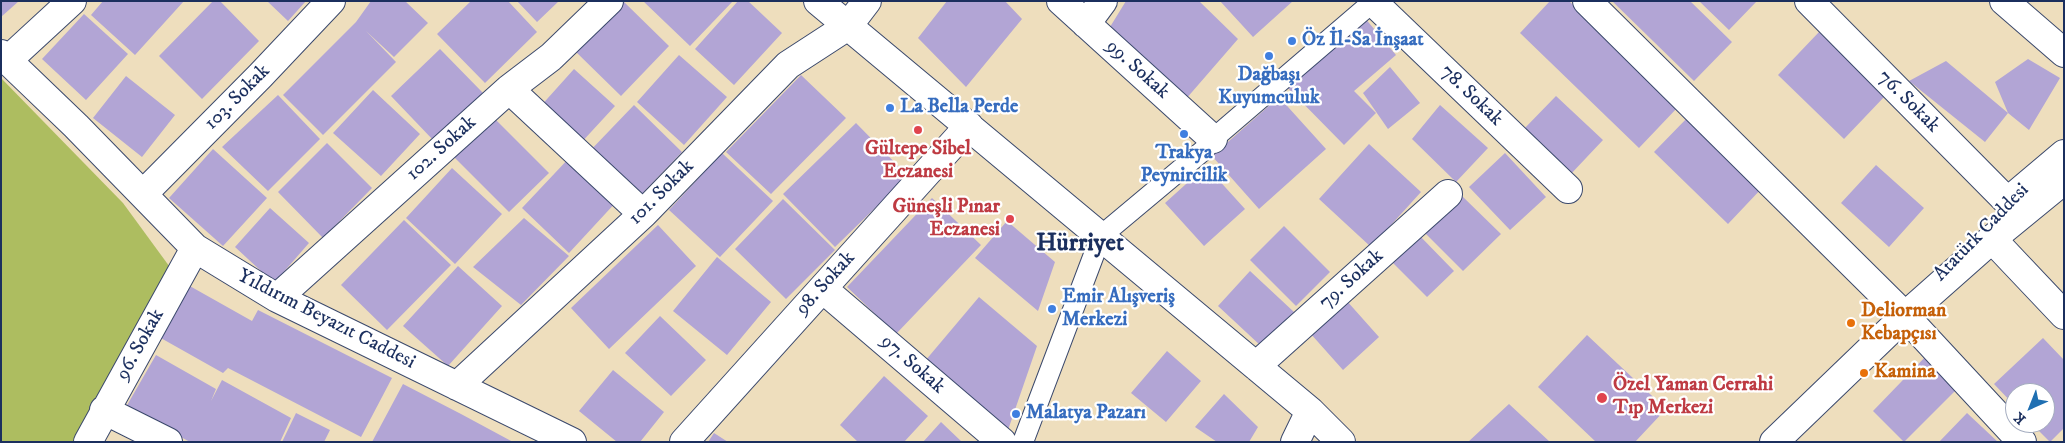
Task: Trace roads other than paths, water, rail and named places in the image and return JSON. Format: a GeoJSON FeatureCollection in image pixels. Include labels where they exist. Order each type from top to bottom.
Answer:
{"type":"FeatureCollection","features":[{"type":"Feature","properties":{"kind":"street"},"geometry":{"type":"LineString","coordinates":[[5,57],[72,1]]}},
{"type":"Feature","properties":{"kind":"street","name":"103. Sokak"},"geometry":{"type":"LineString","coordinates":[[143,194],[331,1]]}},
{"type":"Feature","properties":{"kind":"street","name":"102. Sokak"},"geometry":{"type":"LineString","coordinates":[[277,298],[509,89],[551,57],[609,1]]}},
{"type":"Feature","properties":{"kind":"street"},"geometry":{"type":"LineString","coordinates":[[818,1],[1310,411],[1341,442]]}},
{"type":"Feature","properties":{"kind":"street","name":"101. Sokak"},"geometry":{"type":"LineString","coordinates":[[457,386],[643,214],[788,65],[848,26],[867,1]]}},
{"type":"Feature","properties":{"kind":"street","name":"99. Sokak"},"geometry":{"type":"LineString","coordinates":[[1061,1],[1213,139]]}},
{"type":"Feature","properties":{"kind":"street"},"geometry":{"type":"LineString","coordinates":[[1086,24],[1103,1]]}},
{"type":"Feature","properties":{"kind":"street"},"geometry":{"type":"LineString","coordinates":[[1586,1],[1904,316],[2022,442]]}},
{"type":"Feature","properties":{"kind":"street","name":"76. Sokak"},"geometry":{"type":"LineString","coordinates":[[1809,1],[2007,201]]}},
{"type":"Feature","properties":{"kind":"street"},"geometry":{"type":"LineString","coordinates":[[2004,1],[2064,53]]}},
{"type":"Feature","properties":{"kind":"street"},"geometry":{"type":"LineString","coordinates":[[1023,442],[1101,236],[1205,149],[1213,139],[1373,2]]}},
{"type":"Feature","properties":{"kind":"street","name":"78. Sokak"},"geometry":{"type":"LineString","coordinates":[[1373,2],[1568,190]]}},
{"type":"Feature","properties":{"kind":"street","name":"Yıldırım Beyazıt Caddesi"},"geometry":{"type":"LineString","coordinates":[[5,57],[195,248],[277,298],[572,442]]}},
{"type":"Feature","properties":{"kind":"street"},"geometry":{"type":"LineString","coordinates":[[509,89],[643,214]]}},
{"type":"Feature","properties":{"kind":"street","name":"98. Sokak"},"geometry":{"type":"LineString","coordinates":[[684,442],[968,126]]}},
{"type":"Feature","properties":{"kind":"street","name":"Atatürk Caddesi"},"geometry":{"type":"LineString","coordinates":[[1904,316],[2007,201],[2064,154]]}},
{"type":"Feature","properties":{"kind":"street","name":"Atatürk Caddesi"},"geometry":{"type":"LineString","coordinates":[[1774,442],[1904,316],[1992,238],[2064,180]]}},
{"type":"Feature","properties":{"kind":"street","name":"79. Sokak"},"geometry":{"type":"LineString","coordinates":[[1256,366],[1448,194]]}},
{"type":"Feature","properties":{"kind":"street"},"geometry":{"type":"LineString","coordinates":[[1992,238],[2064,316]]}},
{"type":"Feature","properties":{"kind":"street","name":"96. Sokak"},"geometry":{"type":"LineString","coordinates":[[88,442],[195,248]]}},
{"type":"Feature","properties":{"kind":"street","name":"97. Sokak"},"geometry":{"type":"LineString","coordinates":[[822,289],[1002,442]]}},
{"type":"Feature","properties":{"kind":"street"},"geometry":{"type":"LineString","coordinates":[[104,410],[168,442]]}},
{"type":"Feature","properties":{"kind":"street"},"geometry":{"type":"LineString","coordinates":[[1295,442],[1310,411]]}},
{"type":"Feature","properties":{"kind":"place","name":"Öz İl-Sa İnşaat"},"geometry":{"type":"Point","coordinates":[1292,41]}},
{"type":"Feature","properties":{"kind":"place","name":"Dağbaşı Kuyumculuk"},"geometry":{"type":"Point","coordinates":[1269,56]}},
{"type":"Feature","properties":{"kind":"place","name":"La Bella Perde"},"geometry":{"type":"Point","coordinates":[890,108]}},
{"type":"Feature","properties":{"kind":"place","name":"Gültepe Sibel Eczanesi"},"geometry":{"type":"Point","coordinates":[918,130]}},
{"type":"Feature","properties":{"kind":"place","name":"Trakya Peynircilik"},"geometry":{"type":"Point","coordinates":[1184,134]}},
{"type":"Feature","properties":{"kind":"place","name":"Güneşli Pınar Eczanesi"},"geometry":{"type":"Point","coordinates":[1010,219]}},
{"type":"Feature","properties":{"kind":"place","name":"Emir Alışveriş Merkezi"},"geometry":{"type":"Point","coordinates":[1052,309]}},
{"type":"Feature","properties":{"kind":"place","name":"Deliorman Kebapçısı"},"geometry":{"type":"Point","coordinates":[1851,323]}},
{"type":"Feature","properties":{"kind":"place","name":"Kamina"},"geometry":{"type":"Point","coordinates":[1864,373]}},
{"type":"Feature","properties":{"kind":"place","name":"Özel Yaman Cerrahi Tıp Merkezi"},"geometry":{"type":"Point","coordinates":[1602,398]}},
{"type":"Feature","properties":{"kind":"place","name":"Malatya Pazarı"},"geometry":{"type":"Point","coordinates":[1016,414]}},
{"type":"Feature","properties":{"kind":"district","name":"Hürriyet"},"geometry":{"type":"Point","coordinates":[1080,245]}}]}
